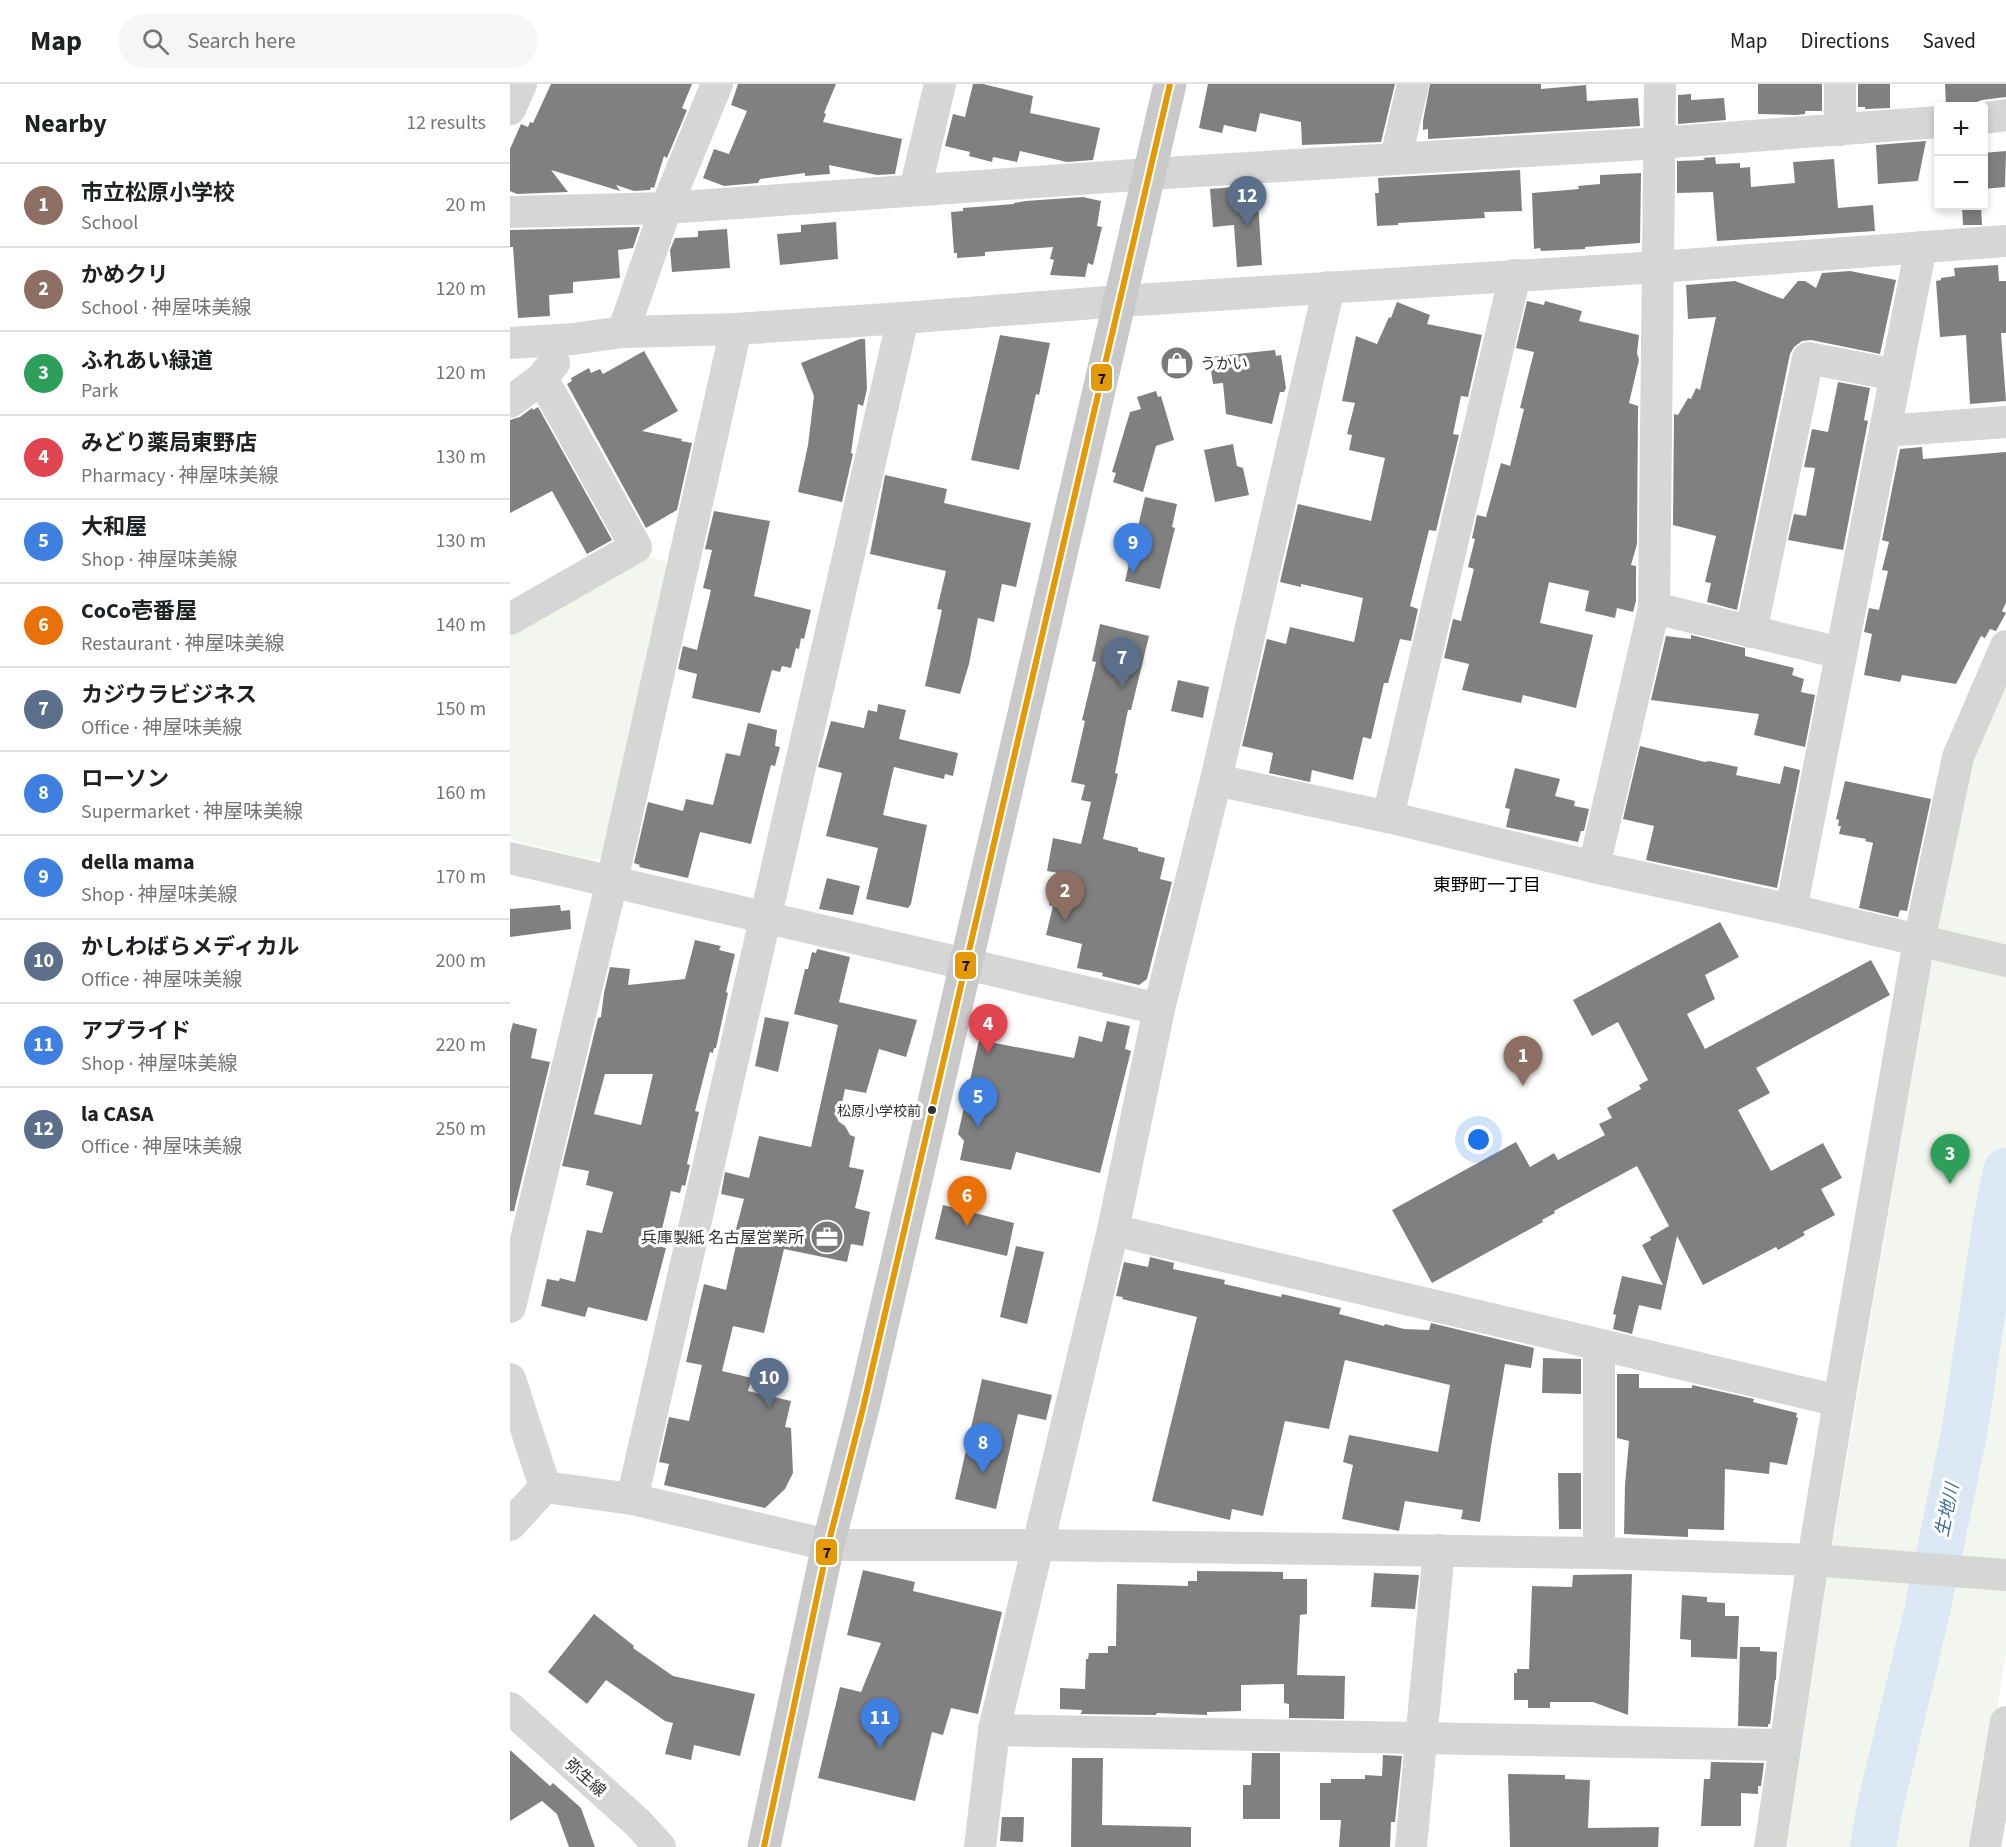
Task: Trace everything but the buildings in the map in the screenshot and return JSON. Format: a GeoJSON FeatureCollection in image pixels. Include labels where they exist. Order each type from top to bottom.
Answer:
{"type":"FeatureCollection","features":[{"type":"Feature","properties":{"kind":"main road"},"geometry":{"type":"LineString","coordinates":[[764,1847],[828,1545],[865,1396],[1170,84]]}},
{"type":"Feature","properties":{"kind":"street"},"geometry":{"type":"LineString","coordinates":[[510,109],[521,84]]}},
{"type":"Feature","properties":{"kind":"street"},"geometry":{"type":"LineString","coordinates":[[623,332],[666,208],[717,84]]}},
{"type":"Feature","properties":{"kind":"street"},"geometry":{"type":"LineString","coordinates":[[915,190],[940,84]]}},
{"type":"Feature","properties":{"kind":"street"},"geometry":{"type":"LineString","coordinates":[[1396,158],[1413,84]]}},
{"type":"Feature","properties":{"kind":"street"},"geometry":{"type":"LineString","coordinates":[[1594,867],[1654,608],[1660,84]]}},
{"type":"Feature","properties":{"kind":"street"},"geometry":{"type":"LineString","coordinates":[[1840,84],[1840,130]]}},
{"type":"Feature","properties":{"kind":"street"},"geometry":{"type":"LineString","coordinates":[[1988,117],[2006,116]]}},
{"type":"Feature","properties":{"kind":"street"},"geometry":{"type":"LineString","coordinates":[[510,212],[666,208],[1149,174],[1659,143],[1934,122]]}},
{"type":"Feature","properties":{"kind":"street"},"geometry":{"type":"LineString","coordinates":[[510,343],[573,339],[623,332],[736,329],[2006,242]]}},
{"type":"Feature","properties":{"kind":"street"},"geometry":{"type":"LineString","coordinates":[[1791,910],[1921,247]]}},
{"type":"Feature","properties":{"kind":"street"},"geometry":{"type":"LineString","coordinates":[[1388,817],[1515,275]]}},
{"type":"Feature","properties":{"kind":"street"},"geometry":{"type":"LineString","coordinates":[[980,1847],[994,1730],[1113,1230],[1160,1009],[1216,780],[1329,287]]}},
{"type":"Feature","properties":{"kind":"street"},"geometry":{"type":"LineString","coordinates":[[632,1499],[903,318]]}},
{"type":"Feature","properties":{"kind":"street"},"geometry":{"type":"LineString","coordinates":[[510,1307],[612,881],[736,329]]}},
{"type":"Feature","properties":{"kind":"street"},"geometry":{"type":"LineString","coordinates":[[510,402],[542,378],[573,339]]}},
{"type":"Feature","properties":{"kind":"street"},"geometry":{"type":"LineString","coordinates":[[1751,632],[1808,358],[1896,375]]}},
{"type":"Feature","properties":{"kind":"street"},"geometry":{"type":"LineString","coordinates":[[542,378],[636,547]]}},
{"type":"Feature","properties":{"kind":"street"},"geometry":{"type":"LineString","coordinates":[[1885,431],[2006,422]]}},
{"type":"Feature","properties":{"kind":"street"},"geometry":{"type":"LineString","coordinates":[[510,619],[636,547],[684,560]]}},
{"type":"Feature","properties":{"kind":"street"},"geometry":{"type":"LineString","coordinates":[[1654,608],[1841,653]]}},
{"type":"Feature","properties":{"kind":"street"},"geometry":{"type":"LineString","coordinates":[[1770,1847],[1785,1745],[1820,1560],[1839,1401],[1919,941],[1958,757],[2006,646]]}},
{"type":"Feature","properties":{"kind":"street"},"geometry":{"type":"LineString","coordinates":[[1216,780],[1388,817],[1594,867],[1791,910],[2002,960]]}},
{"type":"Feature","properties":{"kind":"street"},"geometry":{"type":"LineString","coordinates":[[510,858],[1160,1009]]}},
{"type":"Feature","properties":{"kind":"street"},"geometry":{"type":"LineString","coordinates":[[1113,1230],[1839,1401]]}},
{"type":"Feature","properties":{"kind":"street"},"geometry":{"type":"LineString","coordinates":[[1599,1345],[1599,1553]]}},
{"type":"Feature","properties":{"kind":"street"},"geometry":{"type":"LineString","coordinates":[[510,1379],[545,1487]]}},
{"type":"Feature","properties":{"kind":"street"},"geometry":{"type":"LineString","coordinates":[[545,1487],[632,1499],[828,1545],[1037,1545],[1599,1553],[1820,1560],[2006,1575]]}},
{"type":"Feature","properties":{"kind":"street"},"geometry":{"type":"LineString","coordinates":[[510,1525],[545,1487]]}},
{"type":"Feature","properties":{"kind":"street"},"geometry":{"type":"LineString","coordinates":[[1411,1847],[1439,1550]]}},
{"type":"Feature","properties":{"kind":"street","name":"弥生線"},"geometry":{"type":"LineString","coordinates":[[510,1708],[638,1823],[660,1847]]}},
{"type":"Feature","properties":{"kind":"street"},"geometry":{"type":"LineString","coordinates":[[1994,1828],[2006,1722]]}},
{"type":"Feature","properties":{"kind":"street"},"geometry":{"type":"LineString","coordinates":[[994,1730],[1785,1745]]}},
{"type":"Feature","properties":{"kind":"shaded area"},"geometry":{"type":"Polygon","coordinates":[[[642,555],[664,561],[669,571],[605,854],[595,860],[518,842],[510,836],[510,634],[642,555]]]}},
{"type":"Feature","properties":{"kind":"shaded area"},"geometry":{"type":"Polygon","coordinates":[[[2006,673],[2006,1652],[1975,1847],[1785,1847],[1825,1588],[1962,780],[2006,673]]]}},
{"type":"Feature","properties":{"kind":"waterway","name":"生地川"},"geometry":{"type":"LineString","coordinates":[[1873,1847],[1879,1811],[1926,1616],[1965,1429],[1996,1220],[2006,1171]]}},
{"type":"Feature","properties":{"kind":"transit line","name":"7"},"geometry":{"type":"LineString","coordinates":[[764,1847],[828,1545],[863,1408],[1170,84]]}},
{"type":"Feature","properties":{"kind":"place","name":"la CASA"},"geometry":{"type":"Point","coordinates":[1247,226]}},
{"type":"Feature","properties":{"kind":"place","name":"うかい"},"geometry":{"type":"Point","coordinates":[1177,363]}},
{"type":"Feature","properties":{"kind":"place","name":"della mama"},"geometry":{"type":"Point","coordinates":[1133,573]}},
{"type":"Feature","properties":{"kind":"place","name":"カジウラビジネス"},"geometry":{"type":"Point","coordinates":[1122,688]}},
{"type":"Feature","properties":{"kind":"place","name":"かめクリ"},"geometry":{"type":"Point","coordinates":[1065,921]}},
{"type":"Feature","properties":{"kind":"place","name":"みどり薬局東野店"},"geometry":{"type":"Point","coordinates":[988,1054]}},
{"type":"Feature","properties":{"kind":"place","name":"市立松原小学校"},"geometry":{"type":"Point","coordinates":[1523,1086]}},
{"type":"Feature","properties":{"kind":"place","name":"松原小学校前"},"geometry":{"type":"Point","coordinates":[932,1110]}},
{"type":"Feature","properties":{"kind":"place","name":"大和屋"},"geometry":{"type":"Point","coordinates":[978,1127]}},
{"type":"Feature","properties":{"kind":"place","name":"ふれあい緑道"},"geometry":{"type":"Point","coordinates":[1950,1184]}},
{"type":"Feature","properties":{"kind":"place","name":"CoCo壱番屋"},"geometry":{"type":"Point","coordinates":[967,1226]}},
{"type":"Feature","properties":{"kind":"place","name":"兵庫製紙 名古屋営業所"},"geometry":{"type":"Point","coordinates":[827,1237]}},
{"type":"Feature","properties":{"kind":"place","name":"かしわばらメディカル"},"geometry":{"type":"Point","coordinates":[769,1408]}},
{"type":"Feature","properties":{"kind":"place","name":"ローソン"},"geometry":{"type":"Point","coordinates":[983,1473]}},
{"type":"Feature","properties":{"kind":"place","name":"アプライド"},"geometry":{"type":"Point","coordinates":[880,1748]}},
{"type":"Feature","properties":{"kind":"district","name":"東野町一丁目"},"geometry":{"type":"Point","coordinates":[1487,885]}}]}
